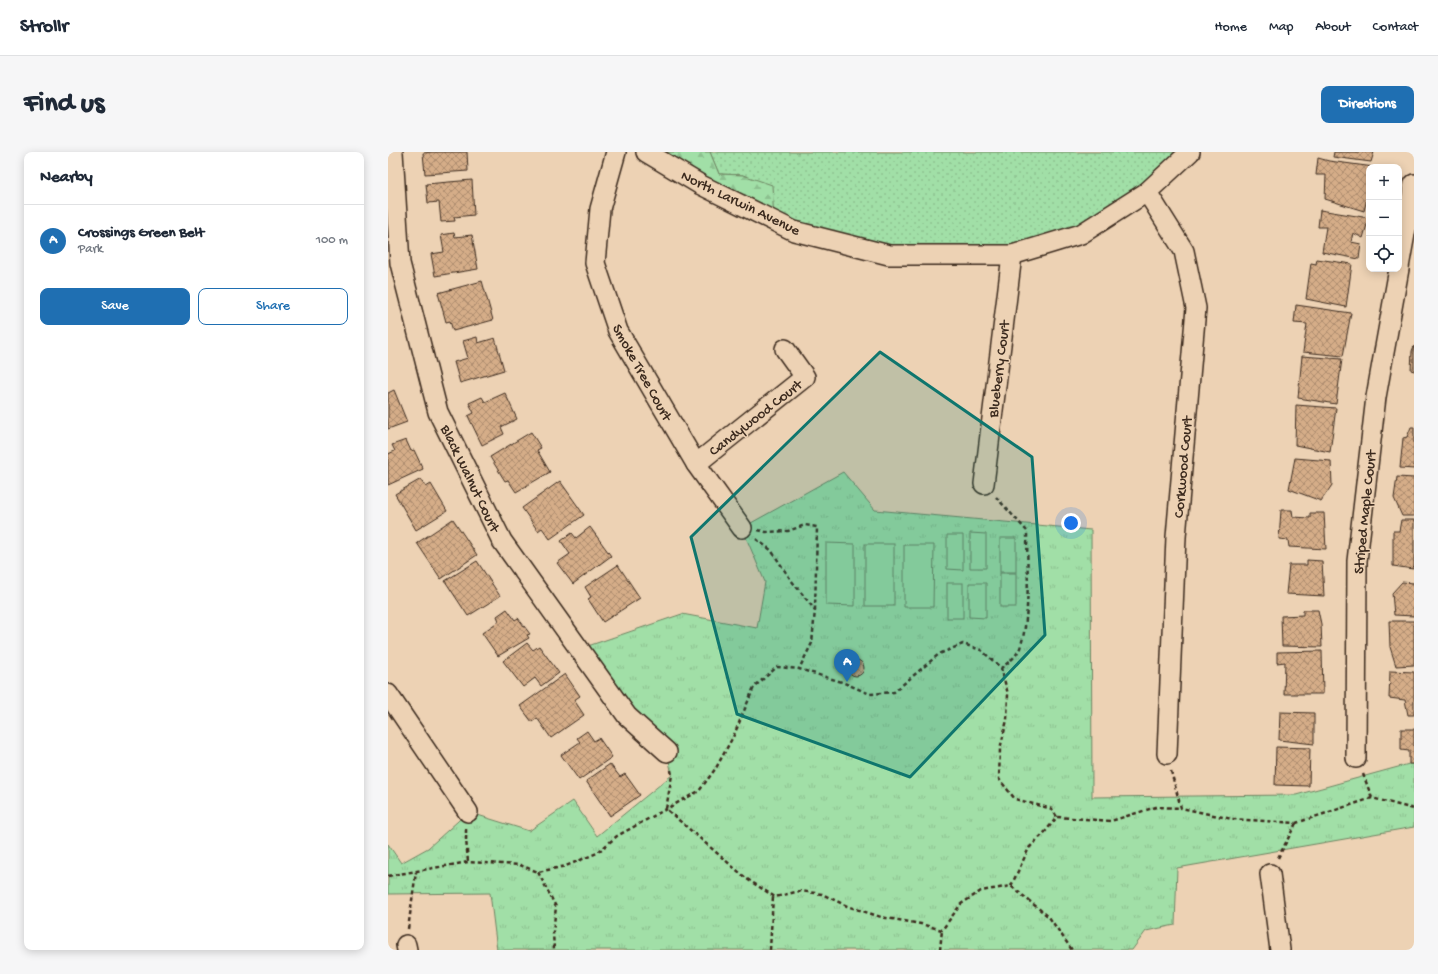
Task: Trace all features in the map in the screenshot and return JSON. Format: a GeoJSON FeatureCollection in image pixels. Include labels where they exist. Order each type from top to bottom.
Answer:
{"type":"FeatureCollection","features":[{"type":"Feature","properties":{"kind":"street","name":"Black Walnut Court"},"geometry":{"type":"LineString","coordinates":[[393,152],[400,263],[438,412],[502,541],[627,716],[667,752]]}},
{"type":"Feature","properties":{"kind":"street","name":"Smoke Tree Court"},"geometry":{"type":"LineString","coordinates":[[616,152],[600,209],[595,263],[618,331],[696,464],[742,528]]}},
{"type":"Feature","properties":{"kind":"street","name":"North Larwin Avenue"},"geometry":{"type":"LineString","coordinates":[[646,152],[701,185],[794,231],[889,255],[1012,255],[1081,234],[1147,192],[1190,152]]}},
{"type":"Feature","properties":{"kind":"street","name":"Striped Maple Court"},"geometry":{"type":"LineString","coordinates":[[1402,251],[1414,184]]}},
{"type":"Feature","properties":{"kind":"street","name":"Corkwood Court"},"geometry":{"type":"LineString","coordinates":[[1147,192],[1184,251],[1196,308],[1176,537],[1166,754]]}},
{"type":"Feature","properties":{"kind":"street","name":"Blueberry Court"},"geometry":{"type":"LineString","coordinates":[[984,484],[1012,255]]}},
{"type":"Feature","properties":{"kind":"street","name":"Striped Maple Court"},"geometry":{"type":"LineString","coordinates":[[1356,758],[1357,560],[1376,397],[1398,272]]}},
{"type":"Feature","properties":{"kind":"street","name":"Candywood Court"},"geometry":{"type":"LineString","coordinates":[[696,464],[805,377],[785,349]]}},
{"type":"Feature","properties":{"kind":"street"},"geometry":{"type":"LineString","coordinates":[[388,694],[468,812]]}},
{"type":"Feature","properties":{"kind":"street"},"geometry":{"type":"LineString","coordinates":[[1270,874],[1280,950]]}},
{"type":"Feature","properties":{"kind":"path"},"geometry":{"type":"LineString","coordinates":[[984,484],[1027,531],[1026,619],[1019,649],[1012,660],[1001,668]]}},
{"type":"Feature","properties":{"kind":"path"},"geometry":{"type":"LineString","coordinates":[[742,528],[766,532],[788,531],[805,526],[817,527],[815,610],[812,643],[799,669]]}},
{"type":"Feature","properties":{"kind":"path"},"geometry":{"type":"LineString","coordinates":[[742,528],[771,550],[791,580],[815,610]]}},
{"type":"Feature","properties":{"kind":"path"},"geometry":{"type":"LineString","coordinates":[[388,876],[468,862],[520,865],[538,872],[566,866],[597,853],[617,836],[699,791],[716,768],[734,734],[754,687],[777,667],[799,669],[842,682],[870,694],[894,692],[939,654],[962,644],[981,650],[1001,668],[1008,694],[1007,720],[1000,749],[999,779],[1015,799],[1052,809],[1057,817]]}},
{"type":"Feature","properties":{"kind":"path"},"geometry":{"type":"LineString","coordinates":[[666,809],[672,776],[667,752]]}},
{"type":"Feature","properties":{"kind":"path"},"geometry":{"type":"LineString","coordinates":[[1166,754],[1181,808]]}},
{"type":"Feature","properties":{"kind":"path"},"geometry":{"type":"LineString","coordinates":[[1356,758],[1372,798]]}},
{"type":"Feature","properties":{"kind":"path"},"geometry":{"type":"LineString","coordinates":[[1057,817],[1111,821],[1156,807],[1181,808],[1232,819],[1296,823],[1372,798],[1414,809]]}},
{"type":"Feature","properties":{"kind":"path"},"geometry":{"type":"LineString","coordinates":[[666,809],[747,879],[775,897],[800,891],[822,894],[847,906],[881,917],[921,924],[942,930]]}},
{"type":"Feature","properties":{"kind":"path"},"geometry":{"type":"LineString","coordinates":[[468,812],[466,839],[468,862]]}},
{"type":"Feature","properties":{"kind":"path"},"geometry":{"type":"LineString","coordinates":[[1011,886],[1029,848],[1057,817]]}},
{"type":"Feature","properties":{"kind":"path"},"geometry":{"type":"LineString","coordinates":[[1270,874],[1296,823]]}},
{"type":"Feature","properties":{"kind":"path"},"geometry":{"type":"LineString","coordinates":[[407,947],[416,872]]}},
{"type":"Feature","properties":{"kind":"path"},"geometry":{"type":"LineString","coordinates":[[538,872],[556,907],[553,932],[554,950]]}},
{"type":"Feature","properties":{"kind":"path"},"geometry":{"type":"LineString","coordinates":[[940,950],[942,930],[961,904],[981,891],[1011,886],[1050,917],[1072,950]]}},
{"type":"Feature","properties":{"kind":"path"},"geometry":{"type":"LineString","coordinates":[[770,950],[773,896]]}},
{"type":"Feature","properties":{"kind":"highlighted area"},"geometry":{"type":"Polygon","coordinates":[[[880,352],[1032,457],[1045,635],[910,777],[737,714],[691,537],[880,352]]]}},
{"type":"Feature","properties":{"kind":"green space"},"geometry":{"type":"Polygon","coordinates":[[[646,152],[710,152],[719,174],[743,175],[772,185],[774,221],[646,152]]]}},
{"type":"Feature","properties":{"kind":"green space"},"geometry":{"type":"Polygon","coordinates":[[[710,152],[1190,152],[1081,234],[1012,255],[889,255],[774,221],[743,175],[719,174],[710,152]]]}},
{"type":"Feature","properties":{"kind":"green space"},"geometry":{"type":"Polygon","coordinates":[[[843,472],[875,510],[1091,530],[1092,797],[1296,795],[1409,764],[1414,764],[1414,827],[1177,868],[1175,925],[1146,931],[1132,950],[497,950],[490,893],[388,894],[388,844],[401,863],[428,848],[468,812],[529,831],[573,801],[597,836],[672,775],[667,752],[579,649],[682,614],[757,628],[765,582],[742,528],[843,472]]]}},
{"type":"Feature","properties":{"kind":"green space"},"geometry":{"type":"Polygon","coordinates":[[[970,533],[986,534],[986,568],[970,568],[970,533]]]}},
{"type":"Feature","properties":{"kind":"green space"},"geometry":{"type":"Polygon","coordinates":[[[947,535],[963,535],[963,570],[947,569],[947,535]]]}},
{"type":"Feature","properties":{"kind":"green space"},"geometry":{"type":"Polygon","coordinates":[[[1000,538],[1016,538],[1016,572],[1000,572],[1000,538]]]}},
{"type":"Feature","properties":{"kind":"green space"},"geometry":{"type":"Polygon","coordinates":[[[826,543],[855,544],[855,606],[826,605],[826,543]]]}},
{"type":"Feature","properties":{"kind":"green space"},"geometry":{"type":"Polygon","coordinates":[[[865,544],[894,544],[894,606],[865,606],[865,544]]]}},
{"type":"Feature","properties":{"kind":"green space"},"geometry":{"type":"Polygon","coordinates":[[[904,545],[934,545],[933,607],[904,607],[904,545]]]}},
{"type":"Feature","properties":{"kind":"green space"},"geometry":{"type":"Polygon","coordinates":[[[1000,573],[1016,573],[1016,607],[1000,607],[1000,573]]]}},
{"type":"Feature","properties":{"kind":"green space"},"geometry":{"type":"Polygon","coordinates":[[[947,583],[963,583],[963,618],[947,618],[947,583]]]}},
{"type":"Feature","properties":{"kind":"green space"},"geometry":{"type":"Polygon","coordinates":[[[969,583],[986,583],[986,618],[969,617],[969,583]]]}},
{"type":"Feature","properties":{"kind":"building"},"geometry":{"type":"Polygon","coordinates":[[[467,152],[468,171],[425,174],[423,153],[467,152]]]}},
{"type":"Feature","properties":{"kind":"building"},"geometry":{"type":"Polygon","coordinates":[[[1334,152],[1374,152],[1371,162],[1333,157],[1334,152]]]}},
{"type":"Feature","properties":{"kind":"building"},"geometry":{"type":"Polygon","coordinates":[[[1318,158],[1366,166],[1366,203],[1364,211],[1325,199],[1326,175],[1316,175],[1318,158]]]}},
{"type":"Feature","properties":{"kind":"building"},"geometry":{"type":"Polygon","coordinates":[[[472,180],[474,215],[454,217],[455,221],[441,222],[439,202],[428,203],[426,184],[472,180]]]}},
{"type":"Feature","properties":{"kind":"building"},"geometry":{"type":"Polygon","coordinates":[[[1320,210],[1366,218],[1366,228],[1363,238],[1353,233],[1351,242],[1361,244],[1359,259],[1322,252],[1326,227],[1318,227],[1320,210]]]}},
{"type":"Feature","properties":{"kind":"building"},"geometry":{"type":"Polygon","coordinates":[[[454,233],[455,237],[472,235],[478,269],[435,276],[431,254],[444,252],[441,235],[454,233]]]}},
{"type":"Feature","properties":{"kind":"building"},"geometry":{"type":"Polygon","coordinates":[[[1317,259],[1352,264],[1346,307],[1306,299],[1311,263],[1316,264],[1317,259]]]}},
{"type":"Feature","properties":{"kind":"building"},"geometry":{"type":"Polygon","coordinates":[[[482,281],[493,320],[453,331],[450,321],[446,322],[438,293],[482,281]]]}},
{"type":"Feature","properties":{"kind":"building"},"geometry":{"type":"Polygon","coordinates":[[[1296,305],[1351,313],[1343,356],[1303,352],[1307,324],[1294,323],[1296,305]]]}},
{"type":"Feature","properties":{"kind":"building"},"geometry":{"type":"Polygon","coordinates":[[[477,337],[478,343],[495,338],[504,370],[460,383],[454,362],[468,358],[463,341],[477,337]]]}},
{"type":"Feature","properties":{"kind":"building"},"geometry":{"type":"Polygon","coordinates":[[[1414,346],[1414,371],[1411,370],[1412,351],[1414,346]]]}},
{"type":"Feature","properties":{"kind":"building"},"geometry":{"type":"Polygon","coordinates":[[[1302,356],[1342,359],[1336,404],[1298,398],[1302,356]]]}},
{"type":"Feature","properties":{"kind":"building"},"geometry":{"type":"Polygon","coordinates":[[[394,390],[407,422],[388,429],[388,393],[394,390]]]}},
{"type":"Feature","properties":{"kind":"building"},"geometry":{"type":"Polygon","coordinates":[[[505,393],[517,419],[501,427],[504,434],[482,445],[468,416],[474,413],[469,403],[482,397],[485,402],[505,393]]]}},
{"type":"Feature","properties":{"kind":"building"},"geometry":{"type":"Polygon","coordinates":[[[1296,405],[1336,408],[1330,452],[1295,445],[1296,405]]]}},
{"type":"Feature","properties":{"kind":"building"},"geometry":{"type":"Polygon","coordinates":[[[1411,427],[1414,427],[1414,469],[1400,468],[1403,438],[1407,437],[1411,427]]]}},
{"type":"Feature","properties":{"kind":"building"},"geometry":{"type":"Polygon","coordinates":[[[531,432],[541,448],[537,450],[550,472],[516,492],[508,480],[505,481],[490,457],[531,432]]]}},
{"type":"Feature","properties":{"kind":"building"},"geometry":{"type":"Polygon","coordinates":[[[406,440],[411,451],[414,450],[423,469],[388,485],[388,454],[395,451],[392,445],[406,440]]]}},
{"type":"Feature","properties":{"kind":"building"},"geometry":{"type":"Polygon","coordinates":[[[1295,458],[1331,461],[1332,485],[1321,501],[1289,489],[1295,458]]]}},
{"type":"Feature","properties":{"kind":"building"},"geometry":{"type":"Polygon","coordinates":[[[1397,477],[1414,478],[1414,516],[1402,516],[1394,498],[1397,477]]]}},
{"type":"Feature","properties":{"kind":"building"},"geometry":{"type":"Polygon","coordinates":[[[421,479],[426,487],[431,484],[447,511],[416,530],[395,494],[421,479]]]}},
{"type":"Feature","properties":{"kind":"building"},"geometry":{"type":"Polygon","coordinates":[[[560,481],[584,515],[550,539],[542,528],[538,531],[522,508],[560,481]]]}},
{"type":"Feature","properties":{"kind":"building"},"geometry":{"type":"Polygon","coordinates":[[[1281,510],[1292,510],[1293,517],[1310,518],[1310,513],[1324,513],[1326,549],[1289,547],[1288,540],[1279,539],[1281,510]]]}},
{"type":"Feature","properties":{"kind":"building"},"geometry":{"type":"Polygon","coordinates":[[[453,519],[477,555],[441,579],[417,543],[453,519]]]}},
{"type":"Feature","properties":{"kind":"building"},"geometry":{"type":"Polygon","coordinates":[[[1401,520],[1414,520],[1413,569],[1393,566],[1393,531],[1399,531],[1401,520]]]}},
{"type":"Feature","properties":{"kind":"building"},"geometry":{"type":"Polygon","coordinates":[[[590,527],[611,556],[573,584],[557,563],[570,554],[561,541],[572,533],[576,538],[590,527]]]}},
{"type":"Feature","properties":{"kind":"building"},"geometry":{"type":"Polygon","coordinates":[[[1307,560],[1322,561],[1324,596],[1286,594],[1289,565],[1307,565],[1307,560]]]}},
{"type":"Feature","properties":{"kind":"building"},"geometry":{"type":"Polygon","coordinates":[[[477,561],[500,596],[468,616],[445,581],[477,561]]]}},
{"type":"Feature","properties":{"kind":"building"},"geometry":{"type":"Polygon","coordinates":[[[618,565],[640,598],[603,622],[588,599],[591,597],[585,587],[618,565]]]}},
{"type":"Feature","properties":{"kind":"building"},"geometry":{"type":"Polygon","coordinates":[[[1402,582],[1414,583],[1414,616],[1394,615],[1392,593],[1402,582]]]}},
{"type":"Feature","properties":{"kind":"building"},"geometry":{"type":"Polygon","coordinates":[[[507,609],[515,620],[518,618],[530,634],[527,635],[529,638],[498,656],[482,633],[499,621],[497,616],[507,609]]]}},
{"type":"Feature","properties":{"kind":"building"},"geometry":{"type":"Polygon","coordinates":[[[1303,610],[1318,610],[1321,624],[1322,647],[1282,646],[1281,616],[1303,615],[1303,610]]]}},
{"type":"Feature","properties":{"kind":"building"},"geometry":{"type":"Polygon","coordinates":[[[1389,621],[1414,621],[1414,665],[1396,666],[1390,647],[1389,621]]]}},
{"type":"Feature","properties":{"kind":"building"},"geometry":{"type":"Polygon","coordinates":[[[527,643],[533,650],[539,646],[559,673],[541,686],[535,678],[523,687],[503,661],[527,643]]]}},
{"type":"Feature","properties":{"kind":"building"},"geometry":{"type":"Polygon","coordinates":[[[1322,651],[1323,694],[1284,694],[1285,662],[1277,663],[1277,652],[1322,651]]]}},
{"type":"Feature","properties":{"kind":"building"},"geometry":{"type":"Polygon","coordinates":[[[856,660],[863,665],[864,668],[859,675],[856,676],[849,671],[848,668],[853,661],[856,660]]]}},
{"type":"Feature","properties":{"kind":"building"},"geometry":{"type":"Polygon","coordinates":[[[1390,671],[1414,672],[1414,715],[1408,715],[1405,700],[1389,698],[1390,671]]]}},
{"type":"Feature","properties":{"kind":"building"},"geometry":{"type":"Polygon","coordinates":[[[565,674],[580,696],[574,700],[584,715],[551,738],[537,718],[532,722],[520,706],[565,674]]]}},
{"type":"Feature","properties":{"kind":"building"},"geometry":{"type":"Polygon","coordinates":[[[1280,712],[1314,713],[1314,744],[1279,740],[1280,712]]]}},
{"type":"Feature","properties":{"kind":"building"},"geometry":{"type":"Polygon","coordinates":[[[1401,729],[1414,729],[1414,764],[1409,764],[1409,751],[1401,750],[1401,729]]]}},
{"type":"Feature","properties":{"kind":"building"},"geometry":{"type":"Polygon","coordinates":[[[587,731],[594,741],[599,738],[612,757],[579,780],[561,755],[580,742],[577,738],[587,731]]]}},
{"type":"Feature","properties":{"kind":"building"},"geometry":{"type":"Polygon","coordinates":[[[1276,747],[1310,748],[1309,786],[1275,785],[1276,747]]]}},
{"type":"Feature","properties":{"kind":"building"},"geometry":{"type":"Polygon","coordinates":[[[610,764],[620,777],[625,774],[640,795],[610,816],[586,781],[610,764]]]}},
{"type":"Feature","properties":{"kind":"place","name":"Crossings Green Belt"},"geometry":{"type":"Point","coordinates":[847,682]}}]}
